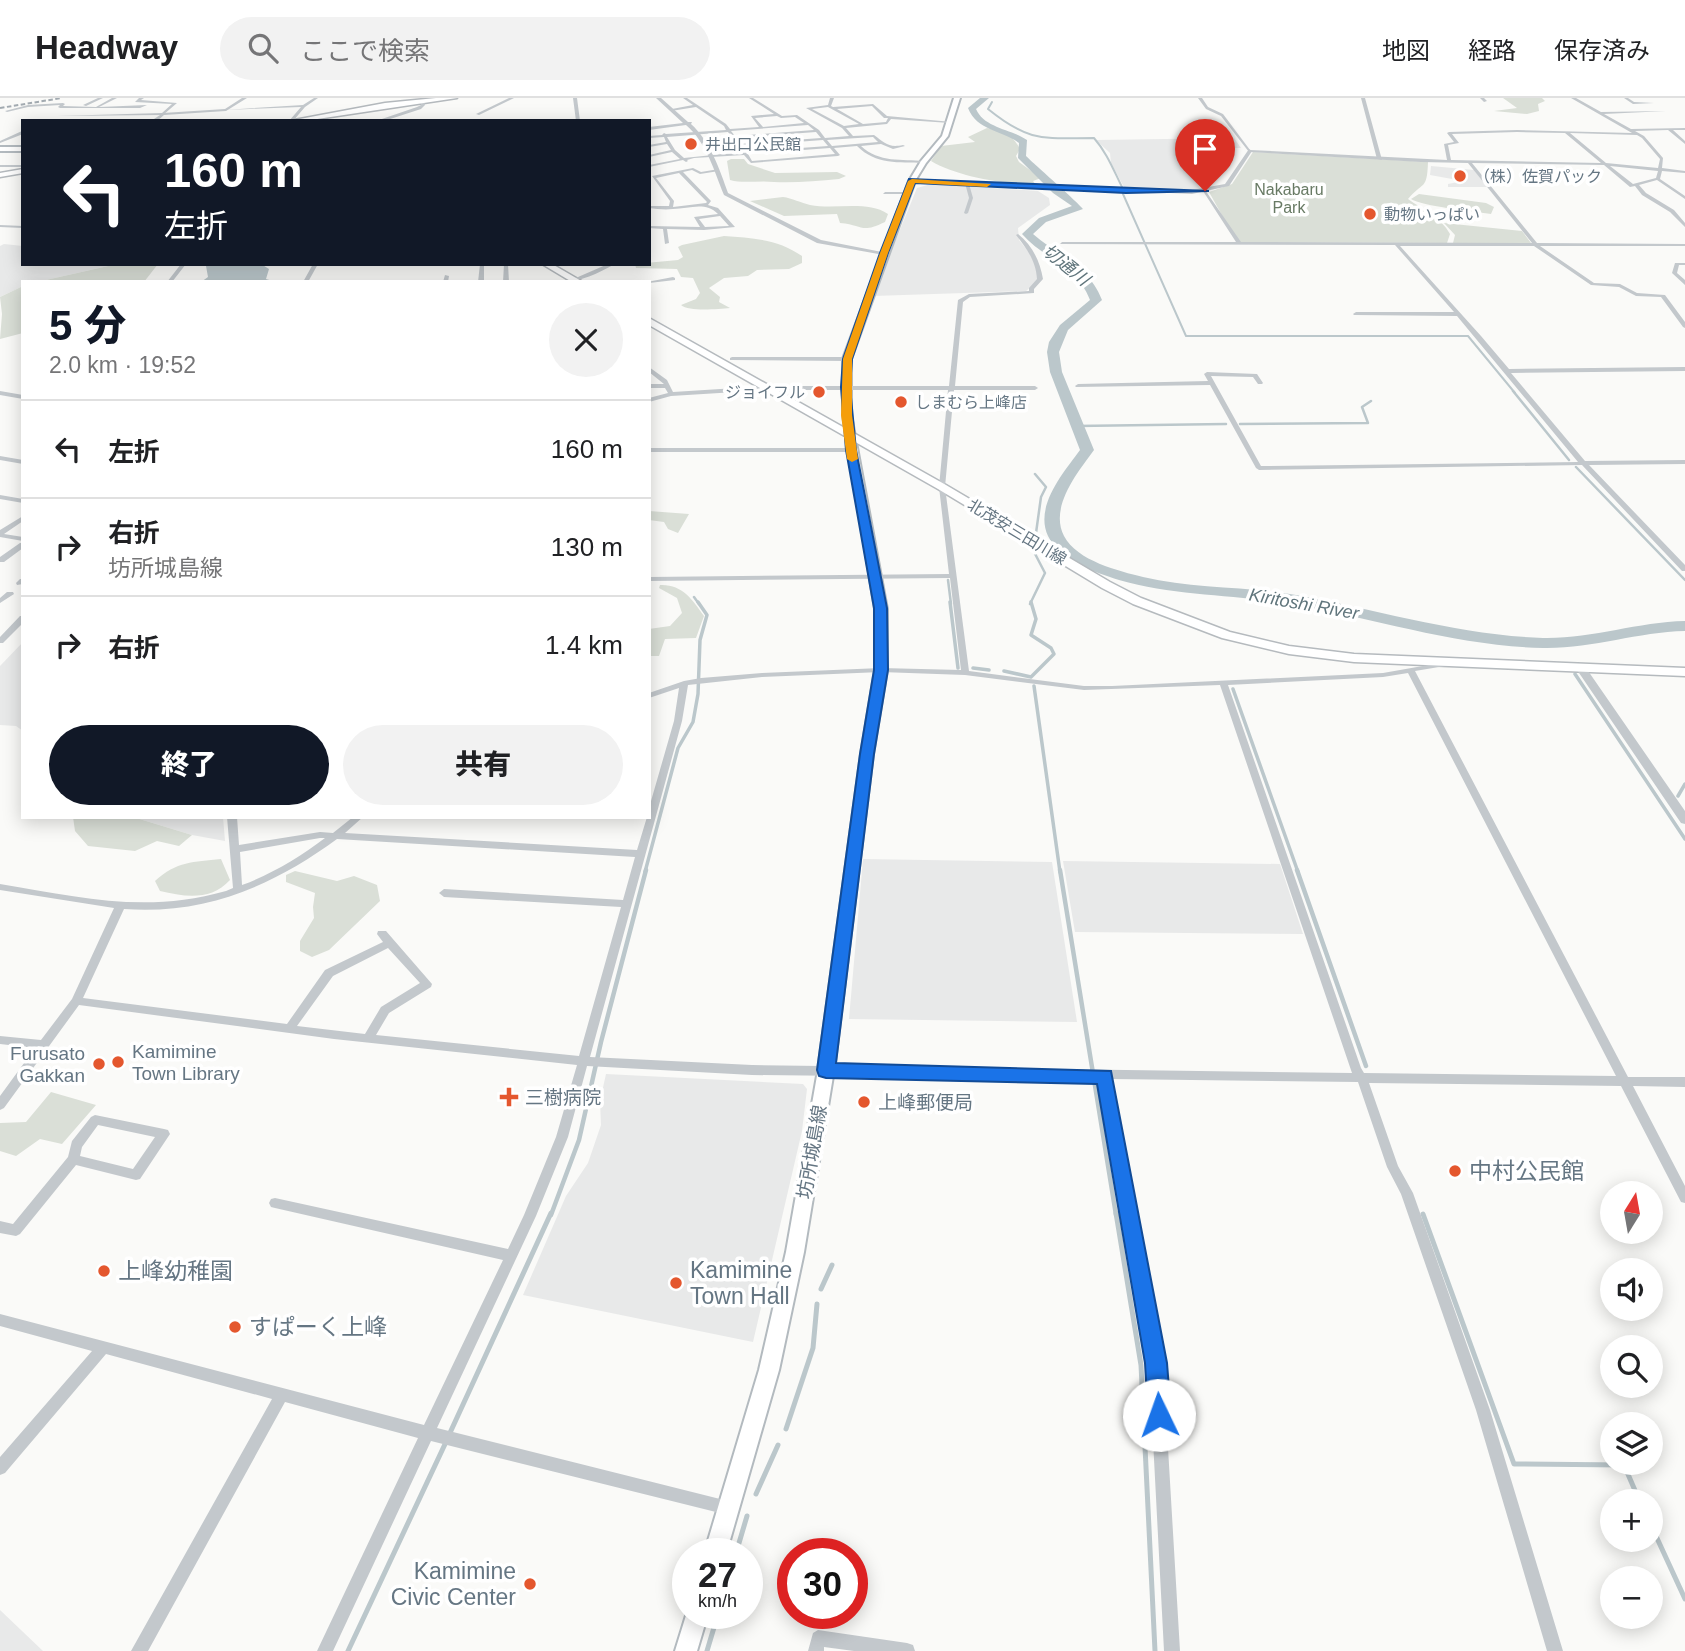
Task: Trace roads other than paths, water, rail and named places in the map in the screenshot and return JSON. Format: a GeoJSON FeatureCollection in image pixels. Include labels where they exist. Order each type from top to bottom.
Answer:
{"type":"FeatureCollection","features":[{"type":"Feature","properties":{"kind":"main road"},"geometry":{"type":"LineString","coordinates":[[305,119],[454,98]]}},
{"type":"Feature","properties":{"kind":"main road","name":"坊所城島線"},"geometry":{"type":"LineString","coordinates":[[720,1538],[769,1370],[795,1252],[826,1070],[865,767],[881,670],[882,622],[851,450],[845,387],[847,359],[910,187],[923,162],[945,136],[957,98]]}},
{"type":"Feature","properties":{"kind":"main road"},"geometry":{"type":"LineString","coordinates":[[0,149],[21,149]]}},
{"type":"Feature","properties":{"kind":"main road"},"geometry":{"type":"LineString","coordinates":[[0,175],[21,171]]}},
{"type":"Feature","properties":{"kind":"main road"},"geometry":{"type":"LineString","coordinates":[[550,266],[577,280]]}},
{"type":"Feature","properties":{"kind":"main road","name":"北茂安三田川線"},"geometry":{"type":"LineString","coordinates":[[651,322],[942,487],[1106,585],[1170,615],[1226,635],[1289,650],[1413,666],[1452,663],[1685,672]]}},
{"type":"Feature","properties":{"kind":"main road"},"geometry":{"type":"LineString","coordinates":[[686,1651],[693,1629]]}},
{"type":"Feature","properties":{"kind":"street"},"geometry":{"type":"LineString","coordinates":[[102,98],[57,117],[304,106]]}},
{"type":"Feature","properties":{"kind":"street"},"geometry":{"type":"LineString","coordinates":[[142,98],[136,101],[175,103],[156,119]]}},
{"type":"Feature","properties":{"kind":"street"},"geometry":{"type":"LineString","coordinates":[[226,110],[245,98]]}},
{"type":"Feature","properties":{"kind":"street"},"geometry":{"type":"LineString","coordinates":[[294,119],[304,106],[316,98]]}},
{"type":"Feature","properties":{"kind":"street"},"geometry":{"type":"LineString","coordinates":[[478,114],[512,98]]}},
{"type":"Feature","properties":{"kind":"street"},"geometry":{"type":"LineString","coordinates":[[575,98],[578,119]]}},
{"type":"Feature","properties":{"kind":"street"},"geometry":{"type":"LineString","coordinates":[[658,98],[690,123],[697,132],[718,170],[726,194],[794,231],[835,247],[884,253]]}},
{"type":"Feature","properties":{"kind":"street"},"geometry":{"type":"LineString","coordinates":[[685,98],[715,116],[729,129],[751,162],[838,155],[818,131],[796,117],[752,117],[761,127]]}},
{"type":"Feature","properties":{"kind":"street"},"geometry":{"type":"LineString","coordinates":[[751,98],[777,115]]}},
{"type":"Feature","properties":{"kind":"street"},"geometry":{"type":"LineString","coordinates":[[831,107],[832,98]]}},
{"type":"Feature","properties":{"kind":"street"},"geometry":{"type":"LineString","coordinates":[[1200,98],[1207,108],[1222,115],[1249,152]]}},
{"type":"Feature","properties":{"kind":"street"},"geometry":{"type":"LineString","coordinates":[[1363,98],[1380,159]]}},
{"type":"Feature","properties":{"kind":"street"},"geometry":{"type":"LineString","coordinates":[[1573,98],[1638,134],[1660,155],[1658,179]]}},
{"type":"Feature","properties":{"kind":"street"},"geometry":{"type":"LineString","coordinates":[[1626,98],[1633,103],[1652,103]]}},
{"type":"Feature","properties":{"kind":"street"},"geometry":{"type":"LineString","coordinates":[[93,107],[115,99]]}},
{"type":"Feature","properties":{"kind":"street"},"geometry":{"type":"LineString","coordinates":[[111,107],[126,100]]}},
{"type":"Feature","properties":{"kind":"street"},"geometry":{"type":"LineString","coordinates":[[384,119],[419,107],[423,105],[422,101]]}},
{"type":"Feature","properties":{"kind":"street"},"geometry":{"type":"LineString","coordinates":[[0,112],[60,107],[139,107],[151,102]]}},
{"type":"Feature","properties":{"kind":"street"},"geometry":{"type":"LineString","coordinates":[[852,137],[843,127],[808,108],[873,105],[885,117],[901,125]]}},
{"type":"Feature","properties":{"kind":"street"},"geometry":{"type":"LineString","coordinates":[[672,110],[696,106]]}},
{"type":"Feature","properties":{"kind":"street"},"geometry":{"type":"LineString","coordinates":[[831,107],[861,124]]}},
{"type":"Feature","properties":{"kind":"street"},"geometry":{"type":"LineString","coordinates":[[1601,113],[1664,111]]}},
{"type":"Feature","properties":{"kind":"street"},"geometry":{"type":"LineString","coordinates":[[843,114],[950,122]]}},
{"type":"Feature","properties":{"kind":"street"},"geometry":{"type":"LineString","coordinates":[[853,119],[885,117]]}},
{"type":"Feature","properties":{"kind":"street"},"geometry":{"type":"LineString","coordinates":[[843,127],[885,117]]}},
{"type":"Feature","properties":{"kind":"street"},"geometry":{"type":"LineString","coordinates":[[651,128],[690,123]]}},
{"type":"Feature","properties":{"kind":"street"},"geometry":{"type":"LineString","coordinates":[[651,136],[808,124]]}},
{"type":"Feature","properties":{"kind":"street"},"geometry":{"type":"LineString","coordinates":[[1630,130],[1685,129]]}},
{"type":"Feature","properties":{"kind":"street"},"geometry":{"type":"LineString","coordinates":[[1671,130],[1684,141]]}},
{"type":"Feature","properties":{"kind":"street"},"geometry":{"type":"LineString","coordinates":[[734,137],[818,131]]}},
{"type":"Feature","properties":{"kind":"street"},"geometry":{"type":"LineString","coordinates":[[10,132],[21,133]]}},
{"type":"Feature","properties":{"kind":"street"},"geometry":{"type":"LineString","coordinates":[[1565,132],[1632,186],[1658,179]]}},
{"type":"Feature","properties":{"kind":"street"},"geometry":{"type":"LineString","coordinates":[[0,142],[21,133]]}},
{"type":"Feature","properties":{"kind":"street"},"geometry":{"type":"LineString","coordinates":[[1449,161],[1446,144],[1457,143],[1449,133],[1638,134]]}},
{"type":"Feature","properties":{"kind":"street"},"geometry":{"type":"LineString","coordinates":[[664,134],[673,151],[693,169],[700,173],[718,170]]}},
{"type":"Feature","properties":{"kind":"street"},"geometry":{"type":"LineString","coordinates":[[739,145],[874,135],[881,143],[893,148],[904,146]]}},
{"type":"Feature","properties":{"kind":"street"},"geometry":{"type":"LineString","coordinates":[[651,146],[668,143]]}},
{"type":"Feature","properties":{"kind":"street"},"geometry":{"type":"LineString","coordinates":[[651,166],[711,156],[881,143]]}},
{"type":"Feature","properties":{"kind":"street"},"geometry":{"type":"LineString","coordinates":[[858,145],[867,154],[878,159],[923,162]]}},
{"type":"Feature","properties":{"kind":"street"},"geometry":{"type":"LineString","coordinates":[[651,156],[673,151]]}},
{"type":"Feature","properties":{"kind":"street"},"geometry":{"type":"LineString","coordinates":[[1249,152],[1380,159],[1605,164],[1685,172]]}},
{"type":"Feature","properties":{"kind":"street"},"geometry":{"type":"LineString","coordinates":[[886,193],[910,187],[967,184],[1205,191],[1227,185],[1249,152]]}},
{"type":"Feature","properties":{"kind":"street"},"geometry":{"type":"LineString","coordinates":[[1469,162],[1536,245],[1593,284],[1618,286],[1636,295],[1662,296],[1685,326]]}},
{"type":"Feature","properties":{"kind":"street"},"geometry":{"type":"LineString","coordinates":[[0,166],[21,166]]}},
{"type":"Feature","properties":{"kind":"street"},"geometry":{"type":"LineString","coordinates":[[671,207],[672,201],[653,177],[693,169]]}},
{"type":"Feature","properties":{"kind":"street"},"geometry":{"type":"LineString","coordinates":[[680,172],[709,202],[704,205]]}},
{"type":"Feature","properties":{"kind":"street"},"geometry":{"type":"LineString","coordinates":[[1658,179],[1685,198]]}},
{"type":"Feature","properties":{"kind":"street"},"geometry":{"type":"LineString","coordinates":[[966,213],[971,198],[967,184]]}},
{"type":"Feature","properties":{"kind":"street"},"geometry":{"type":"LineString","coordinates":[[1637,186],[1644,194],[1672,211],[1685,226]]}},
{"type":"Feature","properties":{"kind":"street"},"geometry":{"type":"LineString","coordinates":[[1205,191],[1240,244]]}},
{"type":"Feature","properties":{"kind":"street"},"geometry":{"type":"LineString","coordinates":[[651,207],[704,205],[716,209],[733,227],[651,227]]}},
{"type":"Feature","properties":{"kind":"street"},"geometry":{"type":"LineString","coordinates":[[704,229],[696,218],[720,215]]}},
{"type":"Feature","properties":{"kind":"street"},"geometry":{"type":"LineString","coordinates":[[0,226],[21,227]]}},
{"type":"Feature","properties":{"kind":"street"},"geometry":{"type":"LineString","coordinates":[[665,228],[667,243]]}},
{"type":"Feature","properties":{"kind":"street"},"geometry":{"type":"LineString","coordinates":[[965,673],[942,487],[960,301],[970,296],[1032,292],[1031,289],[1040,279],[1032,251],[1018,235]]}},
{"type":"Feature","properties":{"kind":"street"},"geometry":{"type":"LineString","coordinates":[[1062,243],[1685,245]]}},
{"type":"Feature","properties":{"kind":"street"},"geometry":{"type":"LineString","coordinates":[[1396,244],[1583,463],[1685,569]]}},
{"type":"Feature","properties":{"kind":"street"},"geometry":{"type":"LineString","coordinates":[[1685,264],[1677,264],[1674,273],[1685,282]]}},
{"type":"Feature","properties":{"kind":"street"},"geometry":{"type":"LineString","coordinates":[[171,280],[182,266]]}},
{"type":"Feature","properties":{"kind":"street"},"geometry":{"type":"LineString","coordinates":[[577,280],[608,266]]}},
{"type":"Feature","properties":{"kind":"street"},"geometry":{"type":"LineString","coordinates":[[651,282],[673,279]]}},
{"type":"Feature","properties":{"kind":"street"},"geometry":{"type":"LineString","coordinates":[[1356,314],[1458,314]]}},
{"type":"Feature","properties":{"kind":"street"},"geometry":{"type":"LineString","coordinates":[[732,359],[847,359]]}},
{"type":"Feature","properties":{"kind":"street"},"geometry":{"type":"LineString","coordinates":[[651,369],[668,386],[671,394]]}},
{"type":"Feature","properties":{"kind":"street"},"geometry":{"type":"LineString","coordinates":[[1507,371],[1685,369]]}},
{"type":"Feature","properties":{"kind":"street"},"geometry":{"type":"LineString","coordinates":[[1261,383],[1255,375],[1207,374],[1259,468],[1685,462]]}},
{"type":"Feature","properties":{"kind":"street"},"geometry":{"type":"LineString","coordinates":[[1077,386],[1210,383]]}},
{"type":"Feature","properties":{"kind":"street"},"geometry":{"type":"LineString","coordinates":[[651,386],[668,386]]}},
{"type":"Feature","properties":{"kind":"street"},"geometry":{"type":"LineString","coordinates":[[651,399],[671,394],[766,388],[1035,388]]}},
{"type":"Feature","properties":{"kind":"street"},"geometry":{"type":"LineString","coordinates":[[0,393],[21,397]]}},
{"type":"Feature","properties":{"kind":"street"},"geometry":{"type":"LineString","coordinates":[[651,450],[851,450]]}},
{"type":"Feature","properties":{"kind":"street"},"geometry":{"type":"LineString","coordinates":[[0,459],[21,463]]}},
{"type":"Feature","properties":{"kind":"street"},"geometry":{"type":"LineString","coordinates":[[0,503],[4,497]]}},
{"type":"Feature","properties":{"kind":"street"},"geometry":{"type":"LineString","coordinates":[[0,534],[21,519]]}},
{"type":"Feature","properties":{"kind":"street"},"geometry":{"type":"LineString","coordinates":[[0,534],[21,539]]}},
{"type":"Feature","properties":{"kind":"street"},"geometry":{"type":"LineString","coordinates":[[1,560],[21,546]]}},
{"type":"Feature","properties":{"kind":"street"},"geometry":{"type":"LineString","coordinates":[[651,579],[953,576]]}},
{"type":"Feature","properties":{"kind":"street"},"geometry":{"type":"LineString","coordinates":[[0,601],[10,594]]}},
{"type":"Feature","properties":{"kind":"street"},"geometry":{"type":"LineString","coordinates":[[0,640],[4,632],[21,619]]}},
{"type":"Feature","properties":{"kind":"street"},"geometry":{"type":"LineString","coordinates":[[651,695],[701,680],[881,670],[965,673],[1084,688],[1383,675],[1413,666],[1685,1198]]}},
{"type":"Feature","properties":{"kind":"street"},"geometry":{"type":"LineString","coordinates":[[1580,667],[1681,808],[1685,820]]}},
{"type":"Feature","properties":{"kind":"street"},"geometry":{"type":"LineString","coordinates":[[651,819],[678,721],[684,683]]}},
{"type":"Feature","properties":{"kind":"street"},"geometry":{"type":"LineString","coordinates":[[1224,684],[1356,1070],[1362,1079],[1393,1167],[1407,1193],[1483,1410],[1555,1651]]}},
{"type":"Feature","properties":{"kind":"street"},"geometry":{"type":"LineString","coordinates":[[232,819],[238,890]]}},
{"type":"Feature","properties":{"kind":"street"},"geometry":{"type":"LineString","coordinates":[[0,887],[121,905],[179,906],[212,900],[304,857],[357,819]]}},
{"type":"Feature","properties":{"kind":"street"},"geometry":{"type":"LineString","coordinates":[[325,1651],[440,1437],[562,1137],[651,819]]}},
{"type":"Feature","properties":{"kind":"street"},"geometry":{"type":"LineString","coordinates":[[236,849],[320,835],[641,855]]}},
{"type":"Feature","properties":{"kind":"street"},"geometry":{"type":"LineString","coordinates":[[444,893],[627,904]]}},
{"type":"Feature","properties":{"kind":"street"},"geometry":{"type":"LineString","coordinates":[[0,1105],[76,1001],[121,905]]}},
{"type":"Feature","properties":{"kind":"street"},"geometry":{"type":"LineString","coordinates":[[290,1028],[329,973],[384,939],[427,984],[385,1010],[369,1037]]}},
{"type":"Feature","properties":{"kind":"street"},"geometry":{"type":"LineString","coordinates":[[76,1001],[132,1010],[199,1015],[583,1061],[752,1070],[1685,1082]]}},
{"type":"Feature","properties":{"kind":"street"},"geometry":{"type":"LineString","coordinates":[[0,1040],[44,1045]]}},
{"type":"Feature","properties":{"kind":"street"},"geometry":{"type":"LineString","coordinates":[[1101,1076],[1156,1363],[1172,1651]]}},
{"type":"Feature","properties":{"kind":"street"},"geometry":{"type":"LineString","coordinates":[[0,1227],[16,1230],[74,1159],[76,1144],[95,1120],[164,1134],[136,1175],[74,1159]]}},
{"type":"Feature","properties":{"kind":"street"},"geometry":{"type":"LineString","coordinates":[[275,1203],[512,1256]]}},
{"type":"Feature","properties":{"kind":"street"},"geometry":{"type":"LineString","coordinates":[[0,1320],[281,1396],[728,1508]]}},
{"type":"Feature","properties":{"kind":"street"},"geometry":{"type":"LineString","coordinates":[[0,1468],[102,1349]]}},
{"type":"Feature","properties":{"kind":"street"},"geometry":{"type":"LineString","coordinates":[[139,1651],[281,1396]]}},
{"type":"Feature","properties":{"kind":"street"},"geometry":{"type":"LineString","coordinates":[[816,1651],[818,1638],[908,1651]]}},
{"type":"Feature","properties":{"kind":"waterway","name":"Kiritoshi River"},"geometry":{"type":"LineString","coordinates":[[985,98],[972,108],[975,115],[987,125],[1024,142],[1021,156],[1056,191],[1077,205],[1078,209],[1037,223],[1027,234],[1076,270],[1092,288],[1096,300],[1064,327],[1055,342],[1053,352],[1056,372],[1087,450],[1067,479],[1053,514],[1056,536],[1069,551],[1095,566],[1144,582],[1297,600],[1419,626],[1512,641],[1561,643],[1649,628],[1685,626]]}},
{"type":"Feature","properties":{"kind":"waterway"},"geometry":{"type":"LineString","coordinates":[[992,102],[988,109],[1027,133],[1049,138],[1094,138],[1122,187]]}},
{"type":"Feature","properties":{"kind":"waterway"},"geometry":{"type":"LineString","coordinates":[[1123,194],[1186,336],[1468,336],[1515,393]]}},
{"type":"Feature","properties":{"kind":"waterway"},"geometry":{"type":"LineString","coordinates":[[1513,391],[1569,460]]}},
{"type":"Feature","properties":{"kind":"waterway"},"geometry":{"type":"LineString","coordinates":[[1240,424],[1368,423],[1362,407],[1371,401]]}},
{"type":"Feature","properties":{"kind":"waterway"},"geometry":{"type":"LineString","coordinates":[[1076,426],[1226,424]]}},
{"type":"Feature","properties":{"kind":"waterway"},"geometry":{"type":"LineString","coordinates":[[1576,467],[1685,580]]}},
{"type":"Feature","properties":{"kind":"waterway"},"geometry":{"type":"LineString","coordinates":[[1035,474],[1046,487],[1041,497],[1036,533]]}},
{"type":"Feature","properties":{"kind":"waterway"},"geometry":{"type":"LineString","coordinates":[[1030,604],[1045,573],[1032,548]]}},
{"type":"Feature","properties":{"kind":"waterway"},"geometry":{"type":"LineString","coordinates":[[948,580],[951,604]]}},
{"type":"Feature","properties":{"kind":"waterway"},"geometry":{"type":"LineString","coordinates":[[694,597],[699,604]]}},
{"type":"Feature","properties":{"kind":"waterway"},"geometry":{"type":"LineString","coordinates":[[645,872],[678,748],[693,722],[698,694],[700,640],[707,615],[698,602]]}},
{"type":"Feature","properties":{"kind":"waterway"},"geometry":{"type":"LineString","coordinates":[[950,602],[958,668]]}},
{"type":"Feature","properties":{"kind":"waterway"},"geometry":{"type":"LineString","coordinates":[[1004,671],[1031,677],[1054,654],[1051,648],[1031,635],[1036,619],[1031,602]]}},
{"type":"Feature","properties":{"kind":"waterway"},"geometry":{"type":"LineString","coordinates":[[973,668],[989,670]]}},
{"type":"Feature","properties":{"kind":"waterway"},"geometry":{"type":"LineString","coordinates":[[1575,674],[1685,839]]}},
{"type":"Feature","properties":{"kind":"waterway"},"geometry":{"type":"LineString","coordinates":[[1034,686],[1060,872]]}},
{"type":"Feature","properties":{"kind":"waterway"},"geometry":{"type":"LineString","coordinates":[[1233,689],[1298,872]]}},
{"type":"Feature","properties":{"kind":"waterway"},"geometry":{"type":"LineString","coordinates":[[1678,796],[1685,784]]}},
{"type":"Feature","properties":{"kind":"waterway"},"geometry":{"type":"LineString","coordinates":[[551,1215],[579,1140],[601,1042],[646,870]]}},
{"type":"Feature","properties":{"kind":"waterway"},"geometry":{"type":"LineString","coordinates":[[1060,870],[1116,1215]]}},
{"type":"Feature","properties":{"kind":"waterway"},"geometry":{"type":"LineString","coordinates":[[1297,870],[1366,1066]]}},
{"type":"Feature","properties":{"kind":"waterway"},"geometry":{"type":"LineString","coordinates":[[449,1435],[551,1213]]}},
{"type":"Feature","properties":{"kind":"waterway"},"geometry":{"type":"LineString","coordinates":[[1116,1213],[1141,1365],[1155,1651]]}},
{"type":"Feature","properties":{"kind":"waterway"},"geometry":{"type":"LineString","coordinates":[[1423,1214],[1514,1464],[1624,1465],[1634,1489]]}},
{"type":"Feature","properties":{"kind":"waterway"},"geometry":{"type":"LineString","coordinates":[[821,1289],[832,1265]]}},
{"type":"Feature","properties":{"kind":"waterway"},"geometry":{"type":"LineString","coordinates":[[786,1429],[813,1348],[817,1304]]}},
{"type":"Feature","properties":{"kind":"waterway"},"geometry":{"type":"LineString","coordinates":[[348,1651],[446,1442]]}},
{"type":"Feature","properties":{"kind":"waterway"},"geometry":{"type":"LineString","coordinates":[[756,1494],[778,1445]]}},
{"type":"Feature","properties":{"kind":"waterway"},"geometry":{"type":"LineString","coordinates":[[740,1538],[747,1516]]}},
{"type":"Feature","properties":{"kind":"waterway"},"geometry":{"type":"LineString","coordinates":[[1663,1551],[1685,1599]]}},
{"type":"Feature","properties":{"kind":"waterway"},"geometry":{"type":"LineString","coordinates":[[707,1651],[714,1629]]}},
{"type":"Feature","properties":{"kind":"railway"},"geometry":{"type":"LineString","coordinates":[[0,108],[62,98]]}},
{"type":"Feature","properties":{"kind":"place","name":"井出口公民館"},"geometry":{"type":"Point","coordinates":[691,144]}},
{"type":"Feature","properties":{"kind":"place","name":"（株）佐賀パック"},"geometry":{"type":"Point","coordinates":[1460,176]}},
{"type":"Feature","properties":{"kind":"place","name":"動物いっぱい"},"geometry":{"type":"Point","coordinates":[1370,214]}},
{"type":"Feature","properties":{"kind":"place","name":"ジョイフル"},"geometry":{"type":"Point","coordinates":[819,392]}},
{"type":"Feature","properties":{"kind":"place","name":"しまむら上峰店"},"geometry":{"type":"Point","coordinates":[901,402]}},
{"type":"Feature","properties":{"kind":"place","name":"Kamimine Town Library"},"geometry":{"type":"Point","coordinates":[118,1062]}},
{"type":"Feature","properties":{"kind":"place","name":"Furusato Gakkan"},"geometry":{"type":"Point","coordinates":[99,1064]}},
{"type":"Feature","properties":{"kind":"place","name":"三樹病院"},"geometry":{"type":"Point","coordinates":[509,1097]}},
{"type":"Feature","properties":{"kind":"place","name":"上峰郵便局"},"geometry":{"type":"Point","coordinates":[864,1102]}},
{"type":"Feature","properties":{"kind":"place","name":"中村公民館"},"geometry":{"type":"Point","coordinates":[1455,1171]}},
{"type":"Feature","properties":{"kind":"place","name":"上峰幼稚園"},"geometry":{"type":"Point","coordinates":[104,1271]}},
{"type":"Feature","properties":{"kind":"place","name":"Kamimine Town Hall"},"geometry":{"type":"Point","coordinates":[676,1283]}},
{"type":"Feature","properties":{"kind":"place","name":"すぱーく上峰"},"geometry":{"type":"Point","coordinates":[235,1327]}},
{"type":"Feature","properties":{"kind":"place","name":"Kamimine Civic Center"},"geometry":{"type":"Point","coordinates":[530,1584]}},
{"type":"Feature","properties":{"kind":"park label","name":"Nakabaru Park"},"geometry":{"type":"Point","coordinates":[1289,198]}},
{"type":"Feature","properties":{"kind":"water label","name":"切通川"},"geometry":{"type":"Point","coordinates":[1066,265]}}]}
